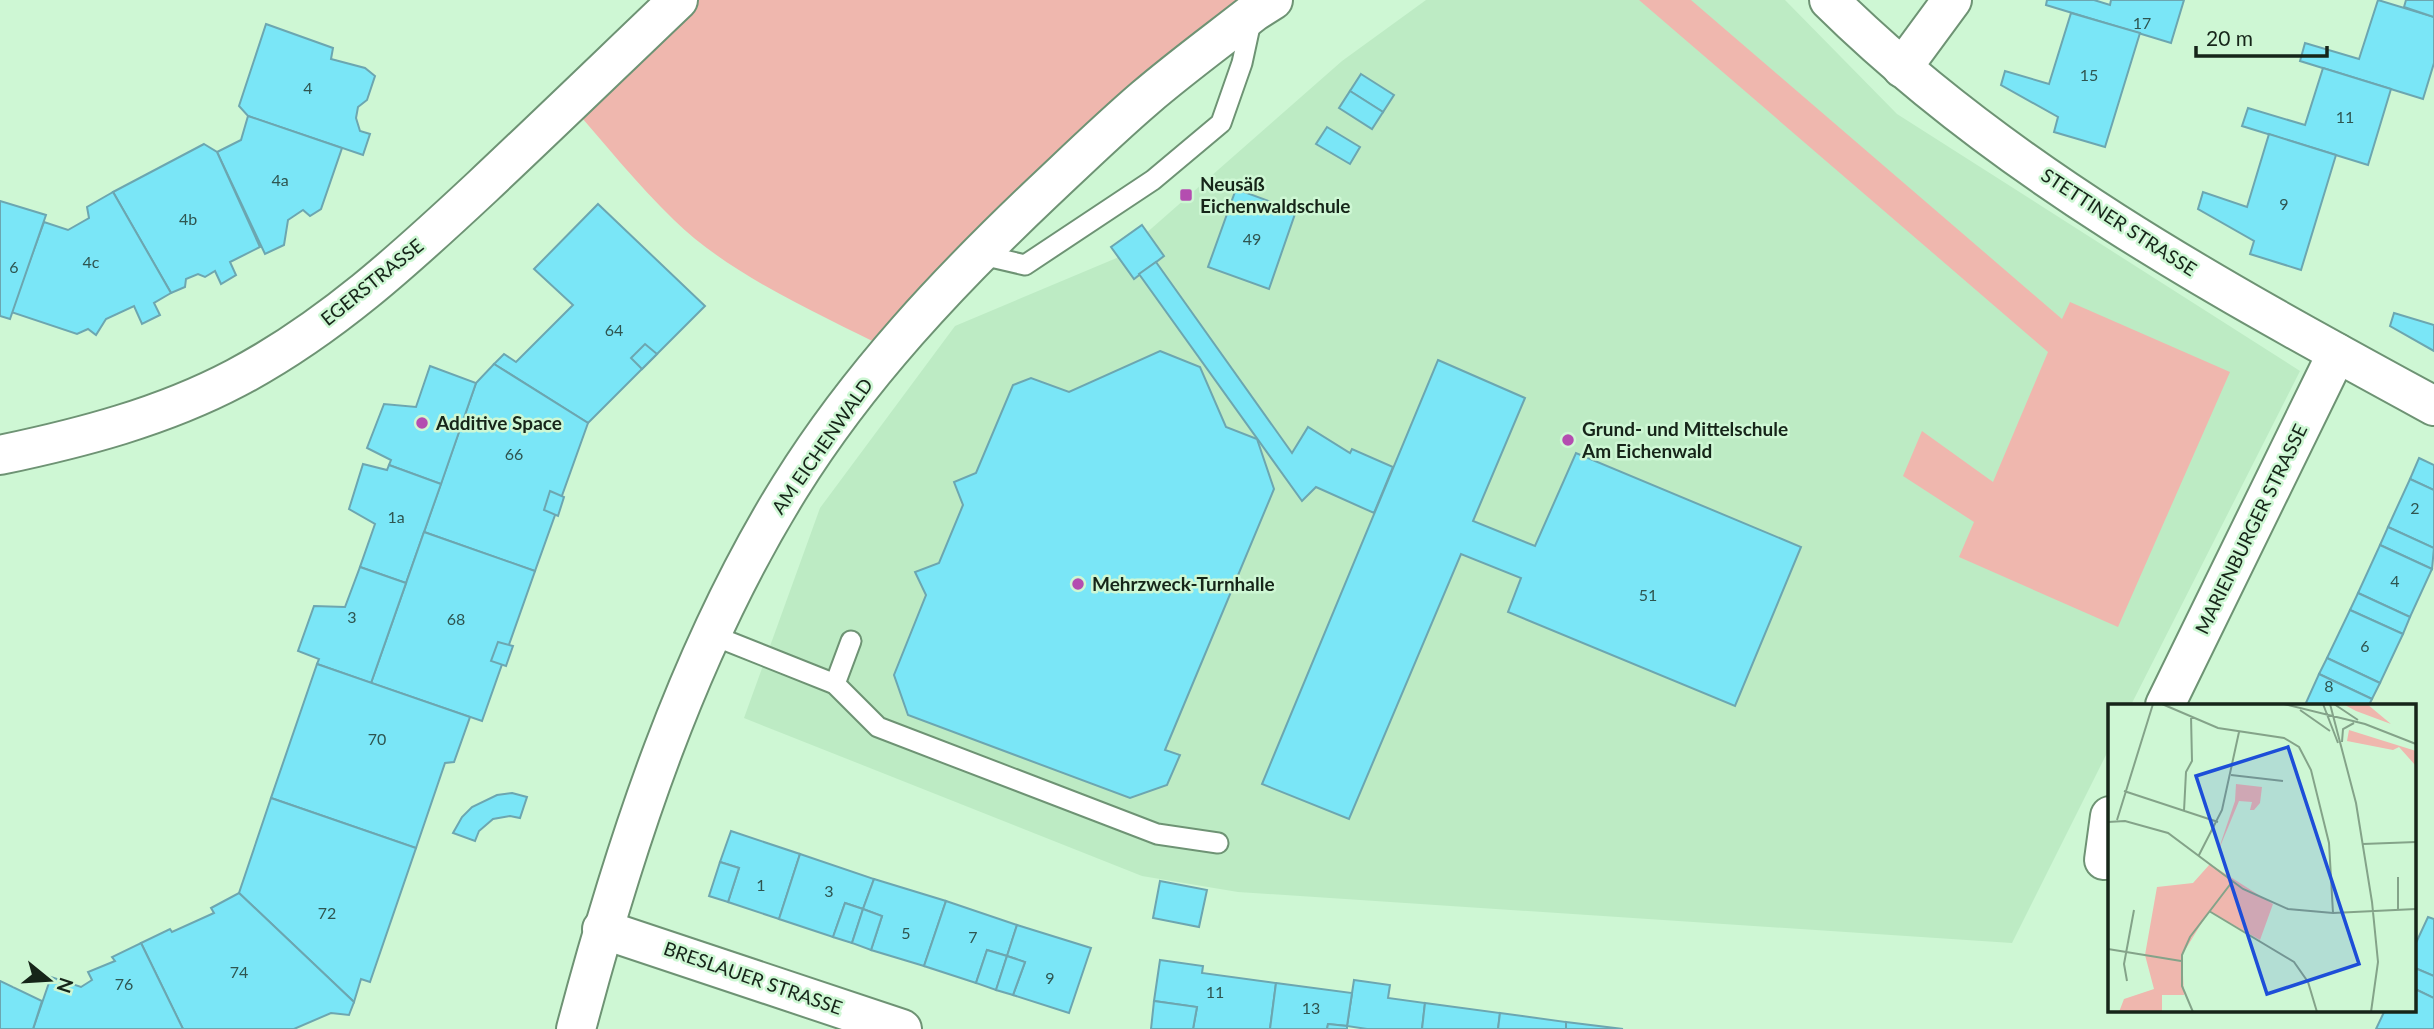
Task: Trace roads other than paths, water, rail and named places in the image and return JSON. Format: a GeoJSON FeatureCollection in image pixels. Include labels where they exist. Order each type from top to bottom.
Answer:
{"type":"FeatureCollection","features":[{"type":"Feature","properties":{"kind":"street","name":"EGERSTRASSE"},"geometry":{"type":"LineString","coordinates":[[0,455],[116,428],[178,405],[236,378],[289,347],[347,306],[399,263],[678,0]]}},
{"type":"Feature","properties":{"kind":"street","name":"STETTINER STRASSE"},"geometry":{"type":"LineString","coordinates":[[1829,0],[1902,68],[1954,110],[2073,194],[2273,318],[2434,406]]}},
{"type":"Feature","properties":{"kind":"street"},"geometry":{"type":"LineString","coordinates":[[1902,68],[1952,0]]}},
{"type":"Feature","properties":{"kind":"street","name":"AM EICHENWALD"},"geometry":{"type":"LineString","coordinates":[[576,1029],[602,929],[686,692],[747,561],[790,486],[836,418],[890,350],[977,254],[1145,98],[1257,4]]}},
{"type":"Feature","properties":{"kind":"street","name":"MARIENBURGER STRASSE"},"geometry":{"type":"LineString","coordinates":[[2165,704],[2337,353]]}},
{"type":"Feature","properties":{"kind":"street"},"geometry":{"type":"LineString","coordinates":[[2104,860],[2108,831]]}},
{"type":"Feature","properties":{"kind":"street","name":"BRESLAUER STRASSE"},"geometry":{"type":"LineString","coordinates":[[602,929],[902,1029]]}},
{"type":"Feature","properties":{"kind":"lane"},"geometry":{"type":"LineString","coordinates":[[977,254],[1025,265],[1153,180],[1221,123],[1242,63],[1257,4]]}},
{"type":"Feature","properties":{"kind":"lane"},"geometry":{"type":"LineString","coordinates":[[712,635],[835,684],[878,727],[1157,834],[1218,843]]}},
{"type":"Feature","properties":{"kind":"lane"},"geometry":{"type":"LineString","coordinates":[[835,684],[852,641]]}},
{"type":"Feature","properties":{"kind":"place","name":"Neusäß Eichenwaldschule"},"geometry":{"type":"Point","coordinates":[1186,195]}},
{"type":"Feature","properties":{"kind":"place","name":"Additive Space"},"geometry":{"type":"Point","coordinates":[422,423]}},
{"type":"Feature","properties":{"kind":"place","name":"Grund- und Mittelschule Am Eichenwald"},"geometry":{"type":"Point","coordinates":[1568,440]}},
{"type":"Feature","properties":{"kind":"place","name":"Mehrzweck-Turnhalle"},"geometry":{"type":"Point","coordinates":[1078,584]}}]}
